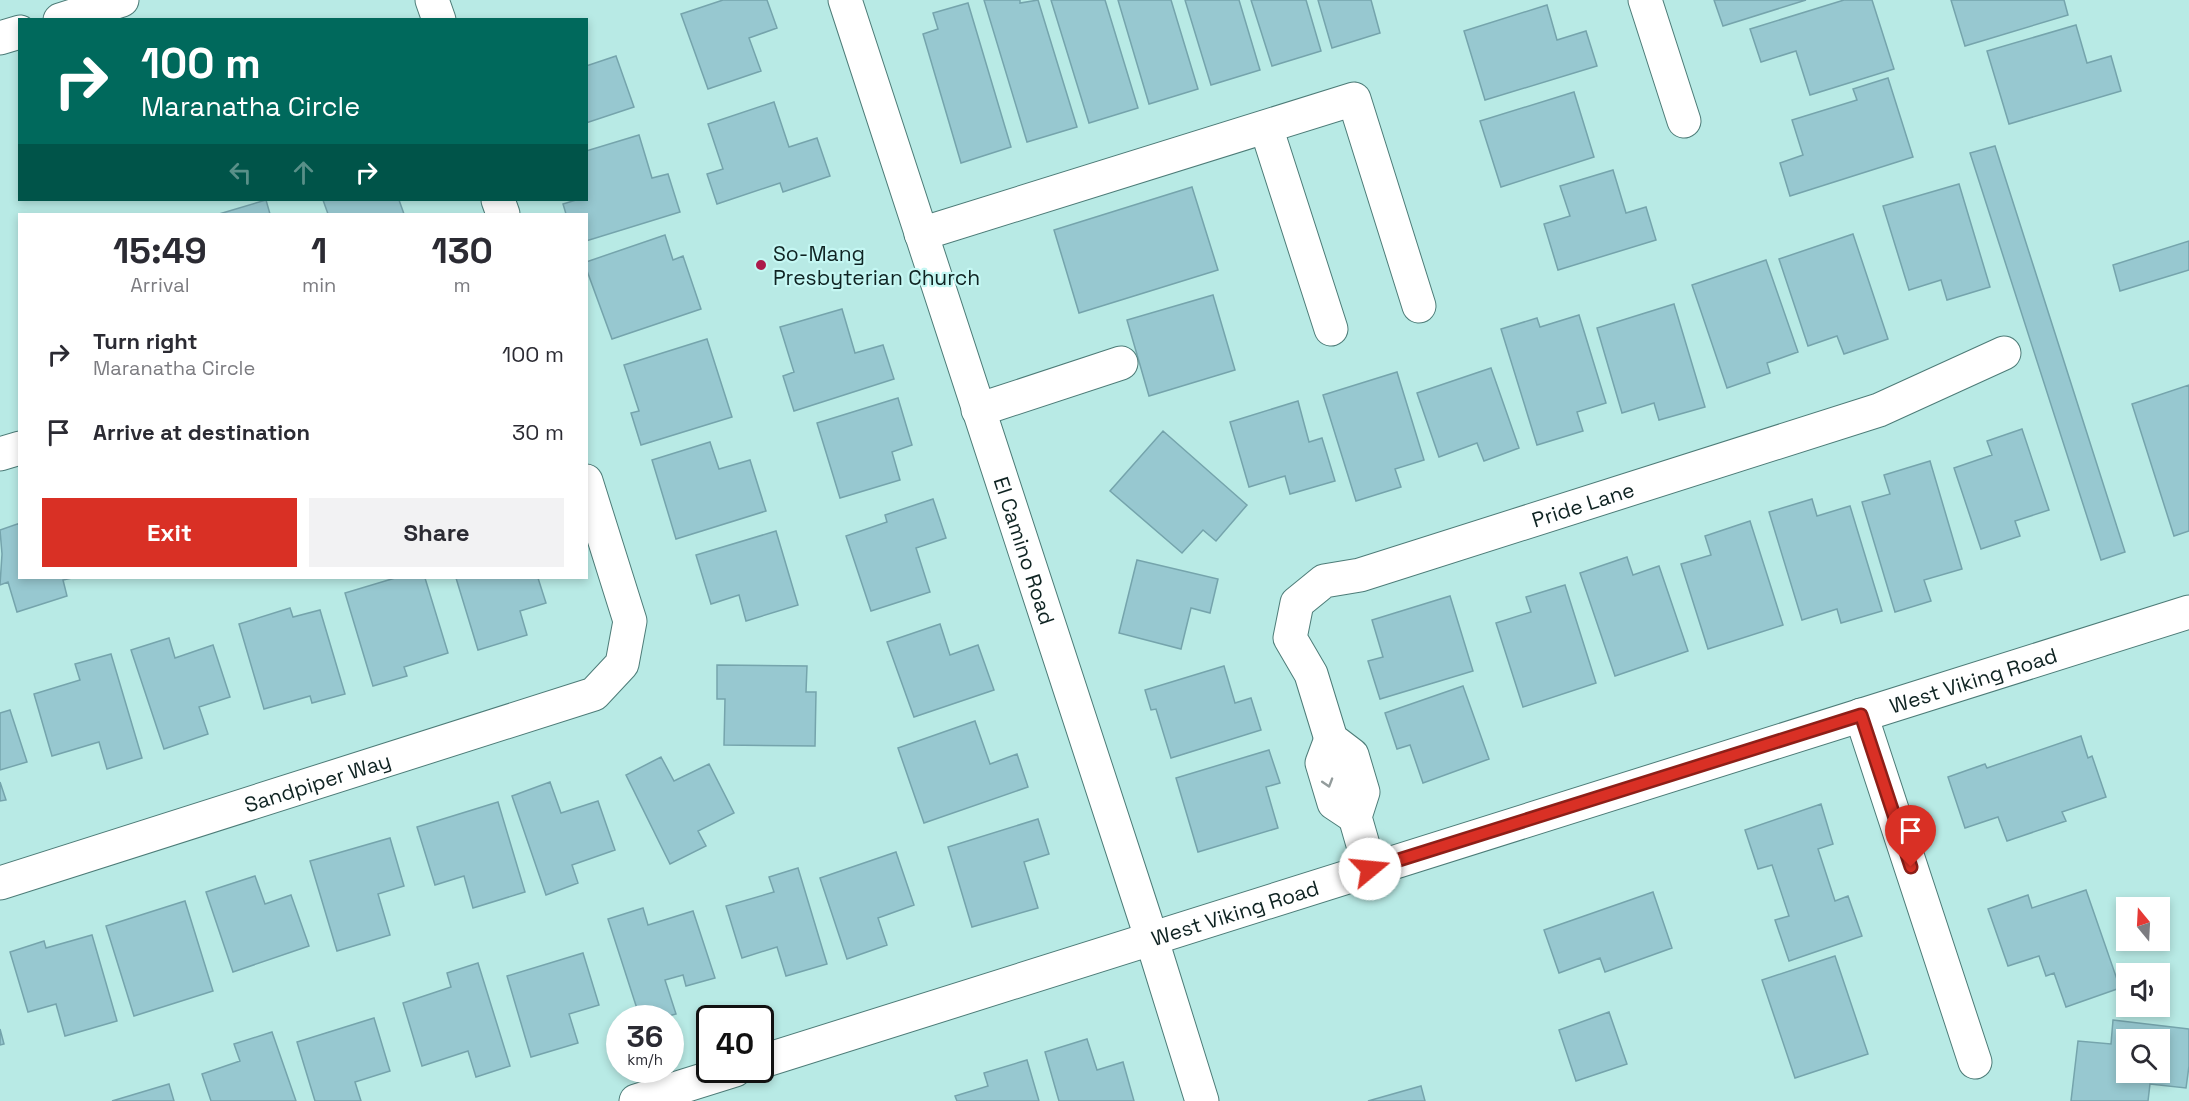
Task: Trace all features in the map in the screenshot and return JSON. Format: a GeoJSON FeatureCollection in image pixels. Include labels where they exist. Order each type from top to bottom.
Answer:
{"type":"FeatureCollection","features":[{"type":"Feature","properties":{"kind":"street"},"geometry":{"type":"LineString","coordinates":[[66,18],[122,0]]}},
{"type":"Feature","properties":{"kind":"street"},"geometry":{"type":"LineString","coordinates":[[432,0],[438,18]]}},
{"type":"Feature","properties":{"kind":"street","name":"El Camino Road"},"geometry":{"type":"LineString","coordinates":[[844,0],[1151,937],[1202,1101]]}},
{"type":"Feature","properties":{"kind":"street"},"geometry":{"type":"LineString","coordinates":[[1645,0],[1684,121]]}},
{"type":"Feature","properties":{"kind":"street"},"geometry":{"type":"LineString","coordinates":[[0,38],[18,33]]}},
{"type":"Feature","properties":{"kind":"street"},"geometry":{"type":"LineString","coordinates":[[921,234],[1354,99],[1419,306]]}},
{"type":"Feature","properties":{"kind":"street"},"geometry":{"type":"LineString","coordinates":[[1266,126],[1331,329]]}},
{"type":"Feature","properties":{"kind":"street","name":"Pride Lane"},"geometry":{"type":"LineString","coordinates":[[1370,869],[1355,818],[1363,792],[1352,756],[1331,739],[1311,674],[1290,638],[1297,603],[1323,581],[1360,575],[1880,410],[2004,353]]}},
{"type":"Feature","properties":{"kind":"street"},"geometry":{"type":"LineString","coordinates":[[978,410],[1121,363]]}},
{"type":"Feature","properties":{"kind":"street"},"geometry":{"type":"LineString","coordinates":[[0,454],[18,449]]}},
{"type":"Feature","properties":{"kind":"street","name":"Sandpiper Way"},"geometry":{"type":"LineString","coordinates":[[0,883],[594,694],[622,664],[630,621],[588,487]]}},
{"type":"Feature","properties":{"kind":"street","name":"West Viking Road"},"geometry":{"type":"LineString","coordinates":[[774,1058],[2189,612]]}},
{"type":"Feature","properties":{"kind":"street"},"geometry":{"type":"LineString","coordinates":[[1861,715],[1975,1062]]}},
{"type":"Feature","properties":{"kind":"street"},"geometry":{"type":"LineString","coordinates":[[636,1101],[696,1082]]}},
{"type":"Feature","properties":{"kind":"building"},"geometry":{"type":"Polygon","coordinates":[[[723,0],[767,0],[777,28],[749,38],[761,71],[708,89],[681,14],[723,0]]]}},
{"type":"Feature","properties":{"kind":"building"},"geometry":{"type":"Polygon","coordinates":[[[984,0],[1020,0],[1020,3],[1038,0],[1077,127],[1027,142],[984,0]]]}},
{"type":"Feature","properties":{"kind":"building"},"geometry":{"type":"Polygon","coordinates":[[[1051,0],[1105,0],[1138,108],[1089,123],[1051,0]]]}},
{"type":"Feature","properties":{"kind":"building"},"geometry":{"type":"Polygon","coordinates":[[[1118,0],[1171,0],[1198,89],[1149,104],[1118,0]]]}},
{"type":"Feature","properties":{"kind":"building"},"geometry":{"type":"Polygon","coordinates":[[[1185,0],[1239,0],[1260,70],[1211,85],[1185,0]]]}},
{"type":"Feature","properties":{"kind":"building"},"geometry":{"type":"Polygon","coordinates":[[[1251,0],[1306,0],[1321,51],[1272,66],[1251,0]]]}},
{"type":"Feature","properties":{"kind":"building"},"geometry":{"type":"Polygon","coordinates":[[[1318,0],[1371,0],[1380,33],[1332,48],[1318,0]]]}},
{"type":"Feature","properties":{"kind":"building"},"geometry":{"type":"Polygon","coordinates":[[[1714,0],[1806,0],[1723,26],[1714,0]]]}},
{"type":"Feature","properties":{"kind":"building"},"geometry":{"type":"Polygon","coordinates":[[[1844,0],[1872,0],[1894,69],[1810,95],[1796,51],[1761,62],[1750,29],[1844,0]]]}},
{"type":"Feature","properties":{"kind":"building"},"geometry":{"type":"Polygon","coordinates":[[[1951,0],[2064,0],[2068,15],[1965,46],[1951,0]]]}},
{"type":"Feature","properties":{"kind":"building"},"geometry":{"type":"Polygon","coordinates":[[[968,3],[1011,147],[961,163],[923,34],[938,29],[933,13],[968,3]]]}},
{"type":"Feature","properties":{"kind":"building"},"geometry":{"type":"Polygon","coordinates":[[[1547,5],[1557,40],[1586,31],[1597,66],[1485,100],[1464,31],[1547,5]]]}},
{"type":"Feature","properties":{"kind":"building"},"geometry":{"type":"Polygon","coordinates":[[[2076,25],[2087,63],[2111,56],[2121,91],[2009,124],[1987,51],[2076,25]]]}},
{"type":"Feature","properties":{"kind":"building"},"geometry":{"type":"Polygon","coordinates":[[[616,56],[634,107],[588,122],[588,65],[616,56]]]}},
{"type":"Feature","properties":{"kind":"building"},"geometry":{"type":"Polygon","coordinates":[[[1888,78],[1913,157],[1790,196],[1780,163],[1803,155],[1792,120],[1857,100],[1853,89],[1888,78]]]}},
{"type":"Feature","properties":{"kind":"building"},"geometry":{"type":"Polygon","coordinates":[[[1574,92],[1594,157],[1501,187],[1480,121],[1574,92]]]}},
{"type":"Feature","properties":{"kind":"building"},"geometry":{"type":"Polygon","coordinates":[[[774,102],[789,147],[817,138],[830,176],[783,192],[780,183],[717,204],[707,174],[723,169],[708,124],[774,102]]]}},
{"type":"Feature","properties":{"kind":"building"},"geometry":{"type":"Polygon","coordinates":[[[639,135],[652,178],[668,174],[680,212],[588,240],[588,213],[566,213],[563,204],[573,201],[588,201],[588,150],[639,135]]]}},
{"type":"Feature","properties":{"kind":"building"},"geometry":{"type":"Polygon","coordinates":[[[1995,146],[2125,552],[2101,560],[1970,153],[1995,146]]]}},
{"type":"Feature","properties":{"kind":"building"},"geometry":{"type":"Polygon","coordinates":[[[1613,170],[1626,213],[1646,207],[1656,240],[1558,270],[1544,224],[1570,216],[1560,186],[1613,170]]]}},
{"type":"Feature","properties":{"kind":"building"},"geometry":{"type":"Polygon","coordinates":[[[1959,184],[1990,287],[1947,300],[1941,280],[1909,290],[1883,206],[1959,184]]]}},
{"type":"Feature","properties":{"kind":"building"},"geometry":{"type":"Polygon","coordinates":[[[1192,187],[1218,270],[1079,313],[1054,230],[1192,187]]]}},
{"type":"Feature","properties":{"kind":"building"},"geometry":{"type":"Polygon","coordinates":[[[266,201],[270,213],[222,213],[266,201]]]}},
{"type":"Feature","properties":{"kind":"building"},"geometry":{"type":"Polygon","coordinates":[[[323,201],[399,201],[404,213],[328,213],[323,201]]]}},
{"type":"Feature","properties":{"kind":"building"},"geometry":{"type":"Polygon","coordinates":[[[1853,234],[1888,339],[1844,354],[1837,336],[1808,346],[1779,259],[1853,234]]]}},
{"type":"Feature","properties":{"kind":"building"},"geometry":{"type":"Polygon","coordinates":[[[665,235],[673,260],[683,256],[701,309],[612,339],[588,273],[588,261],[665,235]]]}},
{"type":"Feature","properties":{"kind":"building"},"geometry":{"type":"Polygon","coordinates":[[[2189,241],[2189,270],[2120,291],[2113,265],[2189,241]]]}},
{"type":"Feature","properties":{"kind":"building"},"geometry":{"type":"Polygon","coordinates":[[[1766,260],[1798,352],[1767,363],[1770,373],[1727,388],[1692,285],[1766,260]]]}},
{"type":"Feature","properties":{"kind":"building"},"geometry":{"type":"Polygon","coordinates":[[[1213,295],[1235,370],[1149,396],[1127,320],[1213,295]]]}},
{"type":"Feature","properties":{"kind":"building"},"geometry":{"type":"Polygon","coordinates":[[[1674,304],[1705,407],[1659,420],[1654,403],[1622,413],[1597,328],[1674,304]]]}},
{"type":"Feature","properties":{"kind":"building"},"geometry":{"type":"Polygon","coordinates":[[[842,309],[855,353],[883,345],[894,379],[794,411],[783,376],[794,372],[780,327],[842,309]]]}},
{"type":"Feature","properties":{"kind":"building"},"geometry":{"type":"Polygon","coordinates":[[[1579,315],[1606,403],[1577,412],[1583,431],[1537,445],[1501,329],[1537,318],[1540,327],[1579,315]]]}},
{"type":"Feature","properties":{"kind":"building"},"geometry":{"type":"Polygon","coordinates":[[[707,339],[732,417],[641,445],[631,413],[639,411],[624,365],[707,339]]]}},
{"type":"Feature","properties":{"kind":"building"},"geometry":{"type":"Polygon","coordinates":[[[1491,368],[1519,448],[1484,461],[1477,443],[1439,457],[1417,393],[1491,368]]]}},
{"type":"Feature","properties":{"kind":"building"},"geometry":{"type":"Polygon","coordinates":[[[1397,372],[1424,460],[1395,469],[1401,487],[1356,501],[1323,395],[1397,372]]]}},
{"type":"Feature","properties":{"kind":"building"},"geometry":{"type":"Polygon","coordinates":[[[2189,385],[2189,531],[2174,536],[2132,404],[2189,385]]]}},
{"type":"Feature","properties":{"kind":"building"},"geometry":{"type":"Polygon","coordinates":[[[898,398],[912,445],[892,452],[900,480],[840,498],[817,423],[898,398]]]}},
{"type":"Feature","properties":{"kind":"building"},"geometry":{"type":"Polygon","coordinates":[[[1298,401],[1309,442],[1322,438],[1335,481],[1290,494],[1285,476],[1249,487],[1230,422],[1298,401]]]}},
{"type":"Feature","properties":{"kind":"building"},"geometry":{"type":"Polygon","coordinates":[[[2022,429],[2049,510],[2015,521],[2020,536],[1981,549],[1954,468],[1992,455],[1987,441],[2022,429]]]}},
{"type":"Feature","properties":{"kind":"building"},"geometry":{"type":"Polygon","coordinates":[[[1163,431],[1247,505],[1216,541],[1203,530],[1182,553],[1110,491],[1163,431]]]}},
{"type":"Feature","properties":{"kind":"building"},"geometry":{"type":"Polygon","coordinates":[[[710,442],[719,469],[750,460],[766,511],[676,539],[652,460],[710,442]]]}},
{"type":"Feature","properties":{"kind":"building"},"geometry":{"type":"Polygon","coordinates":[[[1930,461],[1962,569],[1924,580],[1931,601],[1895,612],[1862,502],[1890,494],[1884,475],[1930,461]]]}},
{"type":"Feature","properties":{"kind":"building"},"geometry":{"type":"Polygon","coordinates":[[[933,499],[946,538],[916,548],[930,592],[871,611],[846,536],[887,522],[885,515],[933,499]]]}},
{"type":"Feature","properties":{"kind":"building"},"geometry":{"type":"Polygon","coordinates":[[[1812,499],[1817,516],[1850,506],[1882,611],[1841,623],[1837,609],[1802,620],[1769,512],[1812,499]]]}},
{"type":"Feature","properties":{"kind":"building"},"geometry":{"type":"Polygon","coordinates":[[[1750,521],[1783,625],[1708,649],[1681,564],[1711,555],[1705,536],[1750,521]]]}},
{"type":"Feature","properties":{"kind":"building"},"geometry":{"type":"Polygon","coordinates":[[[18,524],[18,579],[68,579],[63,580],[67,596],[17,612],[8,582],[0,585],[2,554],[0,530],[18,524]]]}},
{"type":"Feature","properties":{"kind":"building"},"geometry":{"type":"Polygon","coordinates":[[[776,531],[798,605],[746,621],[739,595],[711,604],[696,555],[776,531]]]}},
{"type":"Feature","properties":{"kind":"building"},"geometry":{"type":"Polygon","coordinates":[[[1627,557],[1633,575],[1659,566],[1688,651],[1615,676],[1580,573],[1627,557]]]}},
{"type":"Feature","properties":{"kind":"building"},"geometry":{"type":"Polygon","coordinates":[[[1137,560],[1218,579],[1210,613],[1191,608],[1181,649],[1119,633],[1137,560]]]}},
{"type":"Feature","properties":{"kind":"building"},"geometry":{"type":"Polygon","coordinates":[[[392,579],[425,579],[448,653],[404,667],[407,676],[373,686],[345,593],[392,579]]]}},
{"type":"Feature","properties":{"kind":"building"},"geometry":{"type":"Polygon","coordinates":[[[456,579],[538,579],[546,603],[520,611],[527,635],[478,650],[456,579]]]}},
{"type":"Feature","properties":{"kind":"building"},"geometry":{"type":"Polygon","coordinates":[[[1565,585],[1596,683],[1523,707],[1496,623],[1531,612],[1526,597],[1565,585]]]}},
{"type":"Feature","properties":{"kind":"building"},"geometry":{"type":"Polygon","coordinates":[[[1450,596],[1473,671],[1380,699],[1368,661],[1383,657],[1372,620],[1450,596]]]}},
{"type":"Feature","properties":{"kind":"building"},"geometry":{"type":"Polygon","coordinates":[[[290,608],[293,617],[320,610],[345,694],[312,703],[310,696],[264,709],[239,624],[290,608]]]}},
{"type":"Feature","properties":{"kind":"building"},"geometry":{"type":"Polygon","coordinates":[[[940,624],[950,655],[978,645],[994,690],[914,717],[887,642],[940,624]]]}},
{"type":"Feature","properties":{"kind":"building"},"geometry":{"type":"Polygon","coordinates":[[[169,638],[175,658],[213,645],[230,697],[199,707],[208,734],[164,749],[131,650],[169,638]]]}},
{"type":"Feature","properties":{"kind":"building"},"geometry":{"type":"Polygon","coordinates":[[[111,654],[142,758],[107,769],[99,742],[52,756],[34,694],[80,680],[75,664],[111,654]]]}},
{"type":"Feature","properties":{"kind":"building"},"geometry":{"type":"Polygon","coordinates":[[[717,665],[807,666],[806,692],[816,692],[815,746],[724,745],[725,699],[717,699],[717,665]]]}},
{"type":"Feature","properties":{"kind":"building"},"geometry":{"type":"Polygon","coordinates":[[[1224,666],[1235,703],[1251,698],[1261,730],[1171,758],[1156,709],[1151,710],[1145,690],[1224,666]]]}},
{"type":"Feature","properties":{"kind":"building"},"geometry":{"type":"Polygon","coordinates":[[[1463,686],[1489,759],[1423,783],[1410,745],[1397,749],[1385,713],[1463,686]]]}},
{"type":"Feature","properties":{"kind":"building"},"geometry":{"type":"Polygon","coordinates":[[[10,710],[27,762],[0,770],[0,713],[10,710]]]}},
{"type":"Feature","properties":{"kind":"building"},"geometry":{"type":"Polygon","coordinates":[[[975,721],[990,764],[1017,754],[1028,787],[924,823],[898,748],[975,721]]]}},
{"type":"Feature","properties":{"kind":"building"},"geometry":{"type":"Polygon","coordinates":[[[2081,736],[2088,758],[2092,756],[2106,797],[2062,812],[2066,821],[2007,841],[1998,817],[1965,828],[1948,777],[1985,764],[1987,768],[2081,736]]]}},
{"type":"Feature","properties":{"kind":"building"},"geometry":{"type":"Polygon","coordinates":[[[1269,750],[1280,783],[1266,787],[1278,828],[1198,852],[1176,778],[1269,750]]]}},
{"type":"Feature","properties":{"kind":"building"},"geometry":{"type":"Polygon","coordinates":[[[661,757],[674,781],[709,764],[734,813],[698,831],[706,846],[670,864],[626,775],[661,757]]]}},
{"type":"Feature","properties":{"kind":"building"},"geometry":{"type":"Polygon","coordinates":[[[0,782],[6,800],[0,801],[0,782]]]}},
{"type":"Feature","properties":{"kind":"building"},"geometry":{"type":"Polygon","coordinates":[[[550,782],[561,813],[598,801],[615,850],[572,865],[578,883],[546,895],[512,796],[550,782]]]}},
{"type":"Feature","properties":{"kind":"building"},"geometry":{"type":"Polygon","coordinates":[[[498,802],[525,892],[473,908],[464,876],[435,885],[417,827],[498,802]]]}},
{"type":"Feature","properties":{"kind":"building"},"geometry":{"type":"Polygon","coordinates":[[[1821,804],[1833,844],[1818,849],[1835,901],[1848,896],[1862,936],[1789,961],[1775,920],[1789,916],[1772,865],[1758,869],[1745,830],[1821,804]]]}},
{"type":"Feature","properties":{"kind":"building"},"geometry":{"type":"Polygon","coordinates":[[[1038,819],[1049,854],[1024,862],[1038,908],[972,927],[948,847],[1038,819]]]}},
{"type":"Feature","properties":{"kind":"building"},"geometry":{"type":"Polygon","coordinates":[[[390,838],[404,886],[378,894],[390,935],[337,951],[310,861],[390,838]]]}},
{"type":"Feature","properties":{"kind":"building"},"geometry":{"type":"Polygon","coordinates":[[[896,852],[914,905],[878,918],[887,945],[847,959],[820,878],[896,852]]]}},
{"type":"Feature","properties":{"kind":"building"},"geometry":{"type":"Polygon","coordinates":[[[798,868],[827,964],[786,976],[777,947],[742,958],[726,906],[774,892],[769,877],[798,868]]]}},
{"type":"Feature","properties":{"kind":"building"},"geometry":{"type":"Polygon","coordinates":[[[255,876],[265,904],[291,895],[309,946],[233,972],[206,892],[255,876]]]}},
{"type":"Feature","properties":{"kind":"building"},"geometry":{"type":"Polygon","coordinates":[[[2086,890],[2116,976],[2116,989],[2066,1007],[2054,973],[2046,976],[2039,956],[2008,966],[1988,909],[2028,895],[2032,908],[2086,890]]]}},
{"type":"Feature","properties":{"kind":"building"},"geometry":{"type":"Polygon","coordinates":[[[1653,892],[1672,948],[1605,972],[1600,958],[1559,973],[1544,930],[1653,892]]]}},
{"type":"Feature","properties":{"kind":"building"},"geometry":{"type":"Polygon","coordinates":[[[185,901],[213,991],[134,1016],[106,926],[185,901]]]}},
{"type":"Feature","properties":{"kind":"building"},"geometry":{"type":"Polygon","coordinates":[[[643,908],[648,925],[693,911],[715,978],[686,986],[683,975],[665,980],[673,1005],[636,1005],[608,919],[643,908]]]}},
{"type":"Feature","properties":{"kind":"building"},"geometry":{"type":"Polygon","coordinates":[[[92,935],[117,1021],[65,1036],[56,1004],[28,1012],[10,952],[44,941],[46,948],[92,935]]]}},
{"type":"Feature","properties":{"kind":"building"},"geometry":{"type":"Polygon","coordinates":[[[583,953],[599,1005],[569,1014],[578,1043],[531,1057],[507,976],[583,953]]]}},
{"type":"Feature","properties":{"kind":"building"},"geometry":{"type":"Polygon","coordinates":[[[1835,956],[1868,1054],[1795,1078],[1762,980],[1835,956]]]}},
{"type":"Feature","properties":{"kind":"building"},"geometry":{"type":"Polygon","coordinates":[[[478,963],[510,1066],[476,1077],[468,1051],[422,1066],[403,1003],[451,987],[447,973],[478,963]]]}},
{"type":"Feature","properties":{"kind":"building"},"geometry":{"type":"Polygon","coordinates":[[[1609,1012],[1627,1064],[1576,1081],[1559,1030],[1609,1012]]]}},
{"type":"Feature","properties":{"kind":"building"},"geometry":{"type":"Polygon","coordinates":[[[374,1018],[390,1071],[355,1082],[361,1101],[315,1101],[297,1042],[374,1018]]]}},
{"type":"Feature","properties":{"kind":"building"},"geometry":{"type":"Polygon","coordinates":[[[2113,1020],[2189,1029],[2189,1066],[2186,1088],[2150,1084],[2148,1101],[2071,1101],[2078,1041],[2111,1044],[2113,1020]]]}},
{"type":"Feature","properties":{"kind":"building"},"geometry":{"type":"Polygon","coordinates":[[[0,1029],[4,1044],[0,1045],[0,1029]]]}},
{"type":"Feature","properties":{"kind":"building"},"geometry":{"type":"Polygon","coordinates":[[[272,1032],[296,1101],[211,1101],[202,1074],[240,1061],[234,1044],[272,1032]]]}},
{"type":"Feature","properties":{"kind":"building"},"geometry":{"type":"Polygon","coordinates":[[[1087,1039],[1097,1070],[1123,1062],[1134,1101],[1059,1101],[1045,1052],[1087,1039]]]}},
{"type":"Feature","properties":{"kind":"building"},"geometry":{"type":"Polygon","coordinates":[[[1027,1060],[1039,1101],[957,1101],[955,1096],[988,1086],[984,1073],[1027,1060]]]}},
{"type":"Feature","properties":{"kind":"building"},"geometry":{"type":"Polygon","coordinates":[[[169,1084],[174,1101],[112,1101],[169,1084]]]}},
{"type":"Feature","properties":{"kind":"building"},"geometry":{"type":"Polygon","coordinates":[[[1421,1086],[1425,1101],[1368,1101],[1421,1086]]]}},
{"type":"Feature","properties":{"kind":"place","name":"So-Mang Presbyterian Church"},"geometry":{"type":"Point","coordinates":[761,265]}},
{"type":"Feature","properties":{"kind":"route"},"geometry":{"type":"LineString","coordinates":[[1370,869],[1861,715],[1911,867]]}}]}
